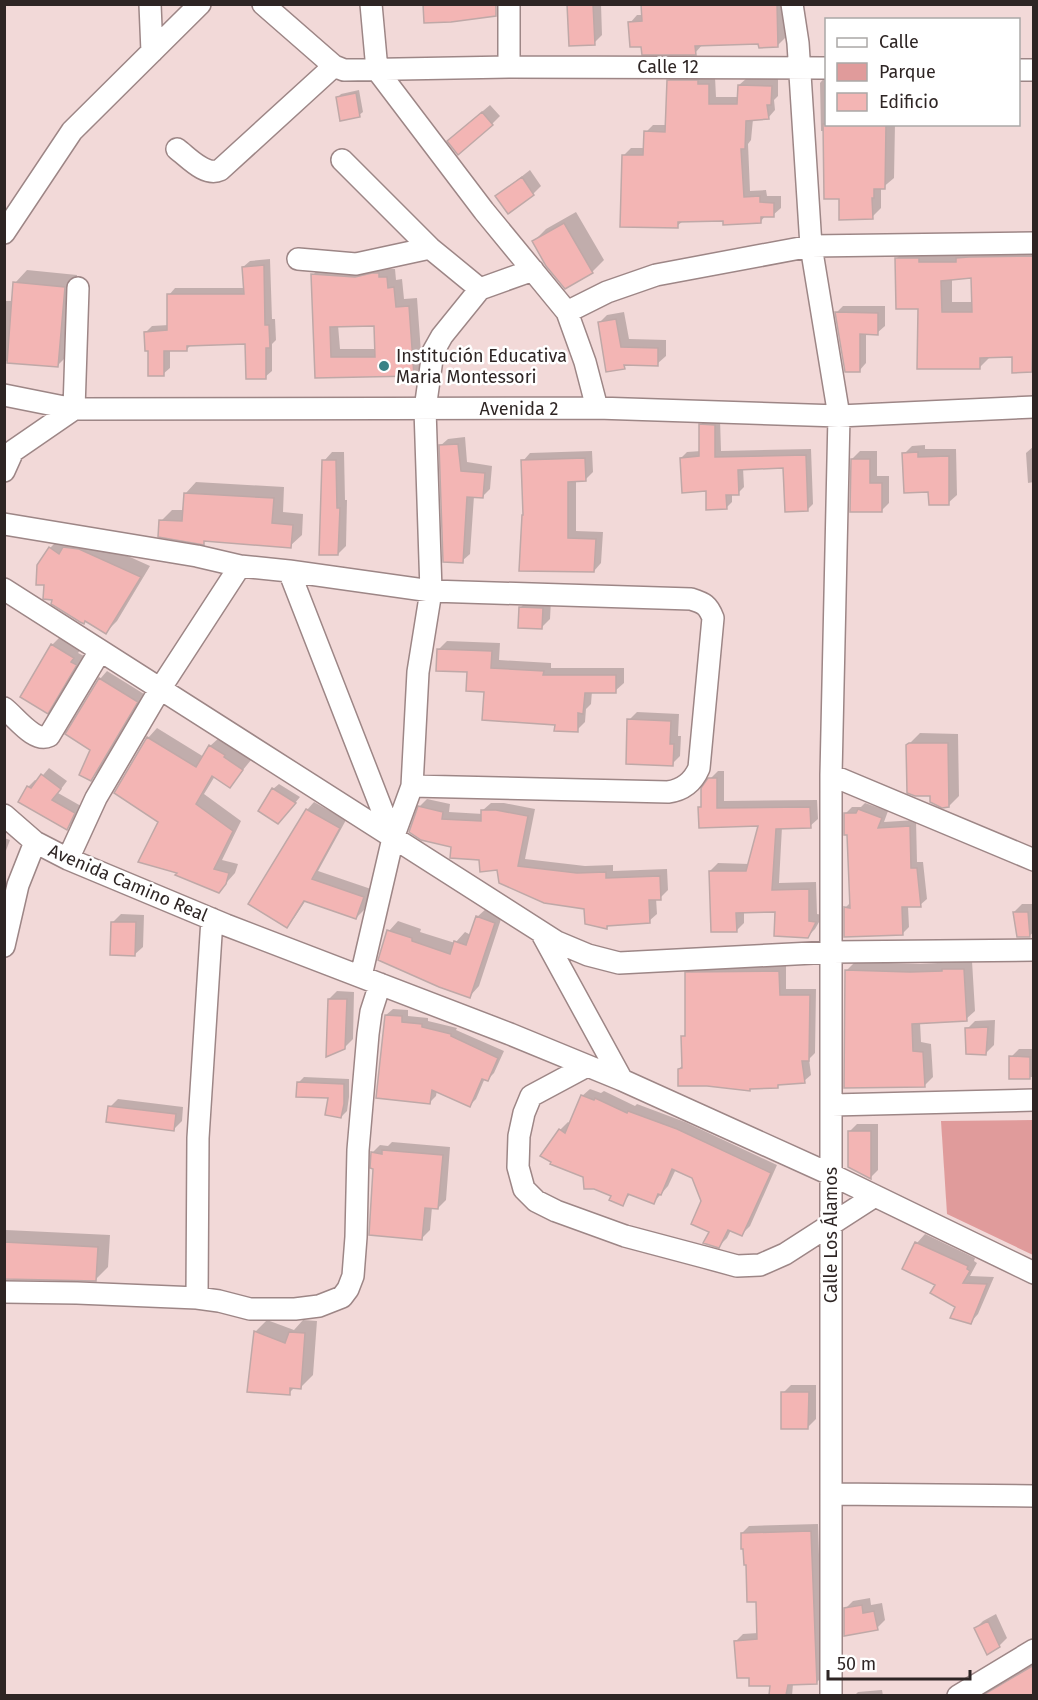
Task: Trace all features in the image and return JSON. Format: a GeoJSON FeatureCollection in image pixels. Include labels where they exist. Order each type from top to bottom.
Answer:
{"type":"FeatureCollection","features":[{"type":"Feature","properties":{"kind":"street"},"geometry":{"type":"LineString","coordinates":[[150,4],[152,52]]}},
{"type":"Feature","properties":{"kind":"street"},"geometry":{"type":"LineString","coordinates":[[4,233],[72,131],[200,4]]}},
{"type":"Feature","properties":{"kind":"street"},"geometry":{"type":"LineString","coordinates":[[177,149],[207,172],[220,170],[334,66],[263,4]]}},
{"type":"Feature","properties":{"kind":"street"},"geometry":{"type":"LineString","coordinates":[[372,4],[377,70],[484,211],[567,312],[585,362],[597,408]]}},
{"type":"Feature","properties":{"kind":"street"},"geometry":{"type":"LineString","coordinates":[[509,4],[509,67]]}},
{"type":"Feature","properties":{"kind":"street","name":"Calle Los Álamos"},"geometry":{"type":"LineString","coordinates":[[792,4],[798,43],[811,246],[839,416],[831,775],[831,1695]]}},
{"type":"Feature","properties":{"kind":"street","name":"Calle 12"},"geometry":{"type":"LineString","coordinates":[[334,66],[344,70],[509,67],[825,68]]}},
{"type":"Feature","properties":{"kind":"street"},"geometry":{"type":"LineString","coordinates":[[342,160],[430,248],[480,289]]}},
{"type":"Feature","properties":{"kind":"street"},"geometry":{"type":"LineString","coordinates":[[567,312],[608,292],[656,275],[811,246],[1034,243]]}},
{"type":"Feature","properties":{"kind":"street"},"geometry":{"type":"LineString","coordinates":[[298,259],[356,264],[430,248]]}},
{"type":"Feature","properties":{"kind":"street"},"geometry":{"type":"LineString","coordinates":[[4,1292],[197,1298],[250,1309],[295,1309],[331,1302],[342,1297],[348,1289],[353,1276],[356,1237],[358,1150],[371,1012],[370,980],[393,838],[412,786],[418,672],[431,591],[425,409],[433,352],[442,336],[480,289],[533,270]]}},
{"type":"Feature","properties":{"kind":"street"},"geometry":{"type":"LineString","coordinates":[[4,471],[13,452],[74,409],[78,288]]}},
{"type":"Feature","properties":{"kind":"street","name":"Avenida 2"},"geometry":{"type":"LineString","coordinates":[[4,395],[74,409],[597,408],[839,416],[1034,407]]}},
{"type":"Feature","properties":{"kind":"street"},"geometry":{"type":"LineString","coordinates":[[4,524],[197,556],[240,566],[431,591],[691,599],[709,607],[713,618],[699,768],[692,781],[680,789],[668,792],[412,786]]}},
{"type":"Feature","properties":{"kind":"street"},"geometry":{"type":"LineString","coordinates":[[68,859],[96,798],[160,689],[240,566]]}},
{"type":"Feature","properties":{"kind":"street"},"geometry":{"type":"LineString","coordinates":[[289,571],[393,838]]}},
{"type":"Feature","properties":{"kind":"street"},"geometry":{"type":"LineString","coordinates":[[4,589],[541,932],[557,942],[588,955],[619,963],[831,952],[1034,950]]}},
{"type":"Feature","properties":{"kind":"street"},"geometry":{"type":"LineString","coordinates":[[4,708],[35,736],[45,738],[49,736],[100,651]]}},
{"type":"Feature","properties":{"kind":"street"},"geometry":{"type":"LineString","coordinates":[[831,775],[1034,860]]}},
{"type":"Feature","properties":{"kind":"street","name":"Avenida Camino Real"},"geometry":{"type":"LineString","coordinates":[[4,815],[35,842],[68,859],[219,922],[510,1034],[622,1080],[832,1175],[1034,1273]]}},
{"type":"Feature","properties":{"kind":"street"},"geometry":{"type":"LineString","coordinates":[[4,946],[18,885],[35,842]]}},
{"type":"Feature","properties":{"kind":"street"},"geometry":{"type":"LineString","coordinates":[[197,1298],[198,1138],[219,922]]}},
{"type":"Feature","properties":{"kind":"street"},"geometry":{"type":"LineString","coordinates":[[541,932],[622,1080]]}},
{"type":"Feature","properties":{"kind":"street"},"geometry":{"type":"LineString","coordinates":[[587,1066],[531,1096],[524,1113],[519,1136],[518,1167],[524,1189],[536,1201],[556,1211],[625,1236],[737,1266],[759,1265],[785,1254],[875,1196]]}},
{"type":"Feature","properties":{"kind":"street"},"geometry":{"type":"LineString","coordinates":[[832,1105],[1034,1100]]}},
{"type":"Feature","properties":{"kind":"street"},"geometry":{"type":"LineString","coordinates":[[831,1494],[1034,1496]]}},
{"type":"Feature","properties":{"kind":"street"},"geometry":{"type":"LineString","coordinates":[[958,1695],[1034,1650]]}},
{"type":"Feature","properties":{"kind":"green space"},"geometry":{"type":"Polygon","coordinates":[[[1034,1120],[1033,1255],[947,1214],[941,1121],[1034,1120]]]}},
{"type":"Feature","properties":{"kind":"building"},"geometry":{"type":"Polygon","coordinates":[[[423,4],[496,4],[496,16],[424,23],[423,4]]]}},
{"type":"Feature","properties":{"kind":"building"},"geometry":{"type":"Polygon","coordinates":[[[567,4],[593,4],[595,45],[569,46],[567,4]]]}},
{"type":"Feature","properties":{"kind":"building"},"geometry":{"type":"Polygon","coordinates":[[[641,4],[777,4],[778,47],[759,48],[758,44],[695,46],[696,55],[642,55],[641,47],[630,47],[628,22],[642,21],[641,4]]]}},
{"type":"Feature","properties":{"kind":"building"},"geometry":{"type":"Polygon","coordinates":[[[667,80],[698,80],[698,84],[709,84],[709,104],[737,104],[738,85],[772,86],[771,105],[767,105],[769,119],[746,121],[745,149],[741,149],[744,197],[760,196],[760,202],[774,203],[774,217],[761,217],[761,223],[723,225],[723,221],[678,222],[678,228],[620,227],[622,155],[643,155],[644,131],[665,132],[667,80]]]}},
{"type":"Feature","properties":{"kind":"building"},"geometry":{"type":"Polygon","coordinates":[[[356,93],[360,117],[340,121],[336,97],[356,93]]]}},
{"type":"Feature","properties":{"kind":"building"},"geometry":{"type":"Polygon","coordinates":[[[482,112],[493,125],[458,155],[447,141],[482,112]]]}},
{"type":"Feature","properties":{"kind":"building"},"geometry":{"type":"Polygon","coordinates":[[[823,124],[825,126],[886,126],[885,189],[874,189],[873,219],[839,220],[839,199],[824,199],[823,124]]]}},
{"type":"Feature","properties":{"kind":"building"},"geometry":{"type":"Polygon","coordinates":[[[522,177],[534,195],[508,214],[495,196],[522,177]]]}},
{"type":"Feature","properties":{"kind":"building"},"geometry":{"type":"Polygon","coordinates":[[[564,223],[593,273],[565,289],[546,266],[532,241],[564,223]]]}},
{"type":"Feature","properties":{"kind":"building"},"geometry":{"type":"Polygon","coordinates":[[[1034,256],[1032,372],[1012,373],[1012,357],[980,358],[980,369],[917,369],[918,309],[896,309],[895,258],[919,258],[919,262],[956,262],[956,258],[1034,256]],[[971,278],[941,281],[942,312],[972,312],[971,278]]]}},
{"type":"Feature","properties":{"kind":"building"},"geometry":{"type":"Polygon","coordinates":[[[264,265],[265,325],[269,325],[270,348],[266,348],[266,379],[246,379],[245,344],[187,346],[187,351],[164,351],[164,376],[148,376],[148,351],[145,351],[144,332],[167,330],[167,294],[244,294],[242,267],[264,265]]]}},
{"type":"Feature","properties":{"kind":"building"},"geometry":{"type":"Polygon","coordinates":[[[379,273],[379,277],[387,277],[388,288],[394,287],[396,307],[409,306],[414,376],[315,378],[311,274],[355,277],[379,273]],[[374,326],[330,327],[331,357],[375,357],[374,326]]]}},
{"type":"Feature","properties":{"kind":"building"},"geometry":{"type":"Polygon","coordinates":[[[13,282],[65,287],[58,367],[7,363],[13,282]]]}},
{"type":"Feature","properties":{"kind":"building"},"geometry":{"type":"Polygon","coordinates":[[[835,312],[878,313],[878,335],[860,334],[860,372],[845,372],[835,312]]]}},
{"type":"Feature","properties":{"kind":"building"},"geometry":{"type":"Polygon","coordinates":[[[616,319],[621,347],[658,348],[658,366],[624,365],[625,369],[606,372],[598,322],[616,319]]]}},
{"type":"Feature","properties":{"kind":"building"},"geometry":{"type":"Polygon","coordinates":[[[699,424],[715,425],[715,457],[806,455],[808,511],[785,512],[783,468],[738,470],[739,495],[726,495],[727,509],[706,510],[706,491],[682,493],[680,458],[699,456],[699,424]]]}},
{"type":"Feature","properties":{"kind":"building"},"geometry":{"type":"Polygon","coordinates":[[[458,444],[461,471],[485,473],[483,498],[467,497],[463,563],[443,562],[439,445],[458,444]]]}},
{"type":"Feature","properties":{"kind":"building"},"geometry":{"type":"Polygon","coordinates":[[[918,452],[918,457],[949,456],[949,505],[929,505],[928,492],[904,493],[902,453],[918,452]]]}},
{"type":"Feature","properties":{"kind":"building"},"geometry":{"type":"Polygon","coordinates":[[[585,458],[586,481],[568,482],[568,538],[596,539],[594,572],[519,571],[523,515],[521,460],[585,458]]]}},
{"type":"Feature","properties":{"kind":"building"},"geometry":{"type":"Polygon","coordinates":[[[851,459],[870,459],[870,483],[882,483],[882,512],[850,512],[851,459]]]}},
{"type":"Feature","properties":{"kind":"building"},"geometry":{"type":"Polygon","coordinates":[[[322,460],[336,460],[337,508],[340,508],[338,555],[319,555],[322,460]]]}},
{"type":"Feature","properties":{"kind":"building"},"geometry":{"type":"Polygon","coordinates":[[[184,493],[274,498],[272,523],[293,525],[291,548],[204,541],[204,545],[158,537],[159,520],[182,521],[184,493]]]}},
{"type":"Feature","properties":{"kind":"building"},"geometry":{"type":"Polygon","coordinates":[[[49,547],[59,554],[63,547],[79,549],[141,577],[106,634],[85,621],[84,624],[80,622],[51,604],[52,600],[43,599],[44,585],[36,585],[37,565],[49,547]]]}},
{"type":"Feature","properties":{"kind":"building"},"geometry":{"type":"Polygon","coordinates":[[[519,607],[543,608],[542,629],[518,628],[519,607]]]}},
{"type":"Feature","properties":{"kind":"building"},"geometry":{"type":"Polygon","coordinates":[[[51,644],[74,658],[71,662],[77,665],[48,714],[20,697],[51,644]]]}},
{"type":"Feature","properties":{"kind":"building"},"geometry":{"type":"Polygon","coordinates":[[[437,649],[492,651],[491,668],[544,671],[543,675],[616,675],[616,693],[585,693],[583,714],[578,713],[578,732],[554,731],[555,725],[482,720],[484,692],[466,691],[467,672],[436,671],[437,649]]]}},
{"type":"Feature","properties":{"kind":"building"},"geometry":{"type":"Polygon","coordinates":[[[99,678],[138,702],[91,781],[79,775],[90,750],[65,734],[99,678]]]}},
{"type":"Feature","properties":{"kind":"building"},"geometry":{"type":"Polygon","coordinates":[[[627,719],[671,721],[670,744],[674,744],[673,766],[626,764],[627,719]]]}},
{"type":"Feature","properties":{"kind":"building"},"geometry":{"type":"Polygon","coordinates":[[[147,737],[196,767],[209,745],[243,770],[230,788],[212,776],[196,804],[233,831],[214,869],[229,873],[226,884],[219,893],[175,875],[177,873],[138,862],[158,822],[114,793],[147,737]]]}},
{"type":"Feature","properties":{"kind":"building"},"geometry":{"type":"Polygon","coordinates":[[[909,743],[948,743],[949,807],[942,808],[930,802],[930,796],[915,796],[907,793],[906,745],[909,743]]]}},
{"type":"Feature","properties":{"kind":"building"},"geometry":{"type":"Polygon","coordinates":[[[41,774],[61,789],[52,800],[75,813],[67,830],[18,802],[27,786],[31,788],[41,774]]]}},
{"type":"Feature","properties":{"kind":"building"},"geometry":{"type":"Polygon","coordinates":[[[708,778],[717,778],[717,808],[810,807],[811,828],[776,829],[772,890],[809,889],[809,921],[816,922],[808,938],[774,936],[775,912],[736,913],[737,932],[711,932],[709,871],[746,871],[758,826],[699,828],[698,807],[701,807],[701,788],[708,778]]]}},
{"type":"Feature","properties":{"kind":"building"},"geometry":{"type":"Polygon","coordinates":[[[272,788],[296,803],[278,824],[258,811],[272,788]]]}},
{"type":"Feature","properties":{"kind":"building"},"geometry":{"type":"Polygon","coordinates":[[[418,806],[443,812],[442,819],[481,821],[481,810],[496,810],[528,816],[518,866],[577,873],[606,872],[606,878],[660,876],[661,900],[649,900],[650,923],[607,926],[607,929],[585,924],[584,909],[544,903],[499,883],[497,870],[480,872],[479,860],[450,858],[451,847],[421,840],[409,832],[418,806]]]}},
{"type":"Feature","properties":{"kind":"building"},"geometry":{"type":"Polygon","coordinates":[[[306,809],[340,828],[312,879],[364,897],[356,919],[304,901],[287,928],[248,904],[306,809]]]}},
{"type":"Feature","properties":{"kind":"building"},"geometry":{"type":"Polygon","coordinates":[[[858,809],[882,818],[878,828],[910,826],[911,868],[917,868],[921,907],[902,907],[903,935],[844,937],[844,907],[850,908],[844,813],[856,813],[858,809]]]}},
{"type":"Feature","properties":{"kind":"building"},"geometry":{"type":"Polygon","coordinates":[[[1013,912],[1028,912],[1030,937],[1017,937],[1013,912]]]}},
{"type":"Feature","properties":{"kind":"building"},"geometry":{"type":"Polygon","coordinates":[[[476,916],[495,923],[470,998],[378,960],[387,930],[450,954],[454,941],[466,945],[476,916]]]}},
{"type":"Feature","properties":{"kind":"building"},"geometry":{"type":"Polygon","coordinates":[[[111,922],[136,922],[135,956],[110,955],[111,922]]]}},
{"type":"Feature","properties":{"kind":"building"},"geometry":{"type":"Polygon","coordinates":[[[942,969],[964,969],[967,1021],[912,1024],[913,1051],[923,1052],[925,1087],[844,1088],[845,970],[910,972],[942,971],[942,969]]]}},
{"type":"Feature","properties":{"kind":"building"},"geometry":{"type":"Polygon","coordinates":[[[779,971],[780,995],[810,995],[809,1061],[802,1061],[805,1083],[778,1085],[778,1088],[750,1089],[750,1091],[707,1086],[678,1086],[678,1069],[682,1068],[681,1036],[685,1036],[685,972],[779,971]]]}},
{"type":"Feature","properties":{"kind":"building"},"geometry":{"type":"Polygon","coordinates":[[[328,999],[347,999],[345,1049],[326,1057],[328,999]]]}},
{"type":"Feature","properties":{"kind":"building"},"geometry":{"type":"Polygon","coordinates":[[[385,1015],[402,1016],[402,1022],[422,1024],[422,1027],[451,1034],[498,1058],[488,1081],[482,1079],[470,1107],[432,1090],[430,1104],[376,1098],[385,1015]]]}},
{"type":"Feature","properties":{"kind":"building"},"geometry":{"type":"Polygon","coordinates":[[[988,1027],[986,1055],[966,1054],[965,1028],[988,1027]]]}},
{"type":"Feature","properties":{"kind":"building"},"geometry":{"type":"Polygon","coordinates":[[[1009,1056],[1030,1057],[1030,1079],[1009,1079],[1009,1056]]]}},
{"type":"Feature","properties":{"kind":"building"},"geometry":{"type":"Polygon","coordinates":[[[297,1082],[344,1084],[341,1118],[325,1115],[328,1098],[296,1097],[297,1082]]]}},
{"type":"Feature","properties":{"kind":"building"},"geometry":{"type":"Polygon","coordinates":[[[581,1095],[594,1100],[595,1098],[627,1113],[628,1111],[677,1129],[771,1173],[742,1236],[728,1230],[719,1248],[703,1243],[709,1232],[691,1224],[701,1201],[692,1178],[672,1169],[661,1195],[658,1194],[654,1204],[628,1194],[623,1206],[609,1200],[611,1196],[594,1189],[584,1189],[583,1177],[550,1164],[551,1162],[540,1156],[559,1129],[565,1133],[581,1095]]]}},
{"type":"Feature","properties":{"kind":"building"},"geometry":{"type":"Polygon","coordinates":[[[108,1106],[176,1114],[174,1131],[106,1122],[108,1106]]]}},
{"type":"Feature","properties":{"kind":"building"},"geometry":{"type":"Polygon","coordinates":[[[848,1131],[871,1131],[871,1179],[848,1167],[848,1131]]]}},
{"type":"Feature","properties":{"kind":"building"},"geometry":{"type":"Polygon","coordinates":[[[382,1150],[443,1155],[438,1209],[425,1208],[422,1240],[369,1235],[373,1169],[370,1168],[371,1152],[382,1154],[382,1150]]]}},
{"type":"Feature","properties":{"kind":"building"},"geometry":{"type":"Polygon","coordinates":[[[4,1242],[98,1247],[96,1281],[4,1279],[4,1242]]]}},
{"type":"Feature","properties":{"kind":"building"},"geometry":{"type":"Polygon","coordinates":[[[915,1242],[968,1266],[967,1269],[970,1271],[963,1283],[987,1284],[971,1324],[950,1318],[955,1307],[930,1293],[935,1285],[902,1269],[915,1242]]]}},
{"type":"Feature","properties":{"kind":"building"},"geometry":{"type":"Polygon","coordinates":[[[254,1331],[285,1343],[289,1332],[305,1333],[301,1389],[290,1388],[290,1395],[247,1392],[254,1331]]]}},
{"type":"Feature","properties":{"kind":"building"},"geometry":{"type":"Polygon","coordinates":[[[781,1392],[809,1392],[808,1429],[781,1429],[781,1392]]]}},
{"type":"Feature","properties":{"kind":"building"},"geometry":{"type":"Polygon","coordinates":[[[811,1531],[817,1684],[788,1685],[786,1695],[769,1695],[770,1686],[749,1686],[749,1678],[737,1678],[734,1641],[757,1639],[756,1602],[747,1602],[746,1565],[744,1565],[743,1549],[741,1549],[741,1533],[811,1531]]]}},
{"type":"Feature","properties":{"kind":"building"},"geometry":{"type":"Polygon","coordinates":[[[862,1605],[863,1613],[874,1611],[878,1630],[844,1636],[844,1608],[862,1605]]]}},
{"type":"Feature","properties":{"kind":"building"},"geometry":{"type":"Polygon","coordinates":[[[988,1621],[1000,1647],[987,1655],[974,1628],[988,1621]]]}},
{"type":"Feature","properties":{"kind":"building"},"geometry":{"type":"Polygon","coordinates":[[[1034,1665],[1034,1695],[983,1695],[1034,1665]]]}},
{"type":"Feature","properties":{"kind":"place","name":"Institución Educativa Maria Montessori"},"geometry":{"type":"Point","coordinates":[384,366]}}]}
